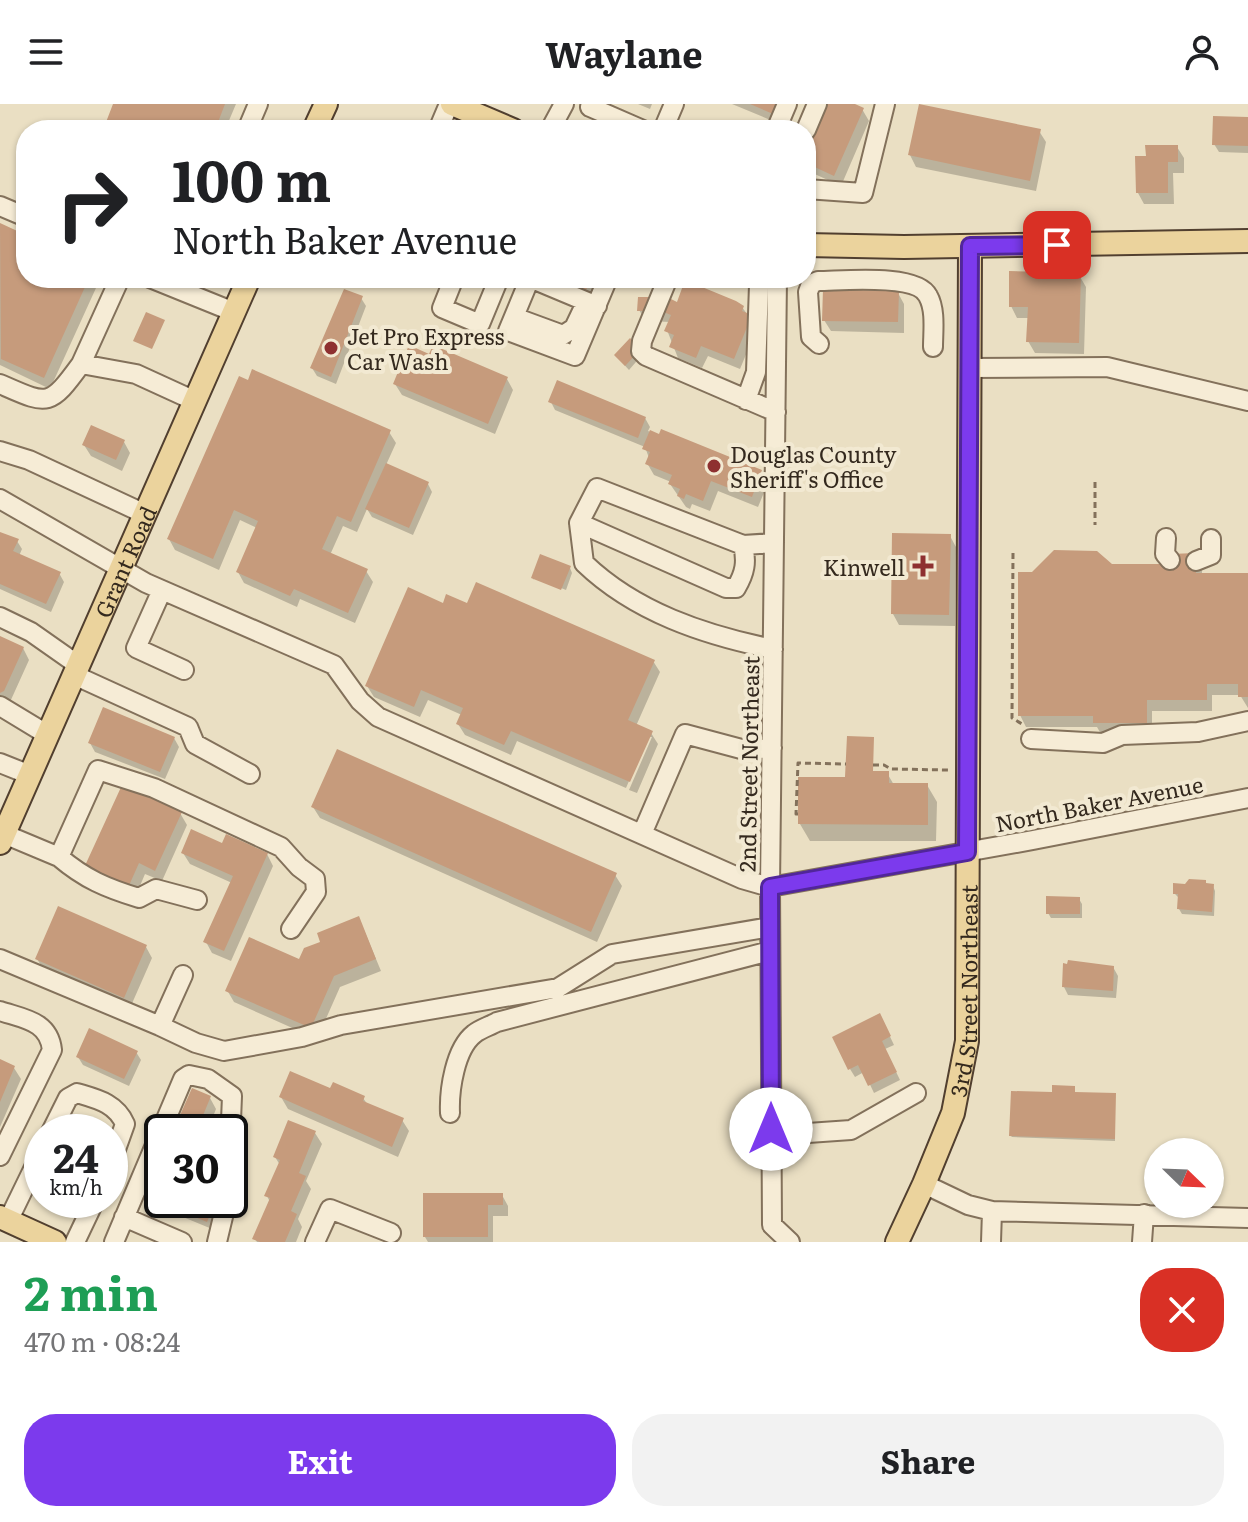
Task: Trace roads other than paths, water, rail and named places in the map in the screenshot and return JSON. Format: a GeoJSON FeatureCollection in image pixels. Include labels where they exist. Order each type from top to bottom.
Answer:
{"type":"FeatureCollection","features":[{"type":"Feature","properties":{"kind":"main road"},"geometry":{"type":"LineString","coordinates":[[451,104],[489,120]]}},
{"type":"Feature","properties":{"kind":"main road"},"geometry":{"type":"LineString","coordinates":[[816,246],[1248,241]]}},
{"type":"Feature","properties":{"kind":"main road","name":"3rd Street Northeast"},"geometry":{"type":"LineString","coordinates":[[897,1242],[953,1113],[967,1041],[970,246]]}},
{"type":"Feature","properties":{"kind":"main road","name":"Grant Road"},"geometry":{"type":"LineString","coordinates":[[4,826],[48,735],[245,288]]}},
{"type":"Feature","properties":{"kind":"main road"},"geometry":{"type":"LineString","coordinates":[[4,1219],[55,1242]]}},
{"type":"Feature","properties":{"kind":"street"},"geometry":{"type":"LineString","coordinates":[[592,104],[590,107],[620,120]]}},
{"type":"Feature","properties":{"kind":"street"},"geometry":{"type":"LineString","coordinates":[[816,190],[863,193],[885,104]]}},
{"type":"Feature","properties":{"kind":"street"},"geometry":{"type":"LineString","coordinates":[[816,282],[898,281],[916,285],[928,294],[932,308],[933,347]]}},
{"type":"Feature","properties":{"kind":"street"},"geometry":{"type":"LineString","coordinates":[[0,384],[36,400],[49,398],[63,389],[81,364],[115,288]]}},
{"type":"Feature","properties":{"kind":"street"},"geometry":{"type":"LineString","coordinates":[[175,288],[234,312]]}},
{"type":"Feature","properties":{"kind":"street"},"geometry":{"type":"LineString","coordinates":[[450,288],[442,308],[480,324],[511,324],[575,356],[594,288]]}},
{"type":"Feature","properties":{"kind":"street"},"geometry":{"type":"LineString","coordinates":[[480,324],[495,288]]}},
{"type":"Feature","properties":{"kind":"street"},"geometry":{"type":"LineString","coordinates":[[511,324],[526,288]]}},
{"type":"Feature","properties":{"kind":"street"},"geometry":{"type":"LineString","coordinates":[[554,288],[592,304]]}},
{"type":"Feature","properties":{"kind":"street"},"geometry":{"type":"LineString","coordinates":[[592,304],[602,288]]}},
{"type":"Feature","properties":{"kind":"street"},"geometry":{"type":"LineString","coordinates":[[664,288],[642,341],[641,351],[646,356],[776,412]]}},
{"type":"Feature","properties":{"kind":"street"},"geometry":{"type":"LineString","coordinates":[[746,400],[756,372],[759,288]]}},
{"type":"Feature","properties":{"kind":"street","name":"2nd Street Northeast"},"geometry":{"type":"LineString","coordinates":[[777,288],[770,887],[772,1225],[790,1242]]}},
{"type":"Feature","properties":{"kind":"street"},"geometry":{"type":"LineString","coordinates":[[810,288],[811,337],[819,344]]}},
{"type":"Feature","properties":{"kind":"street"},"geometry":{"type":"LineString","coordinates":[[81,364],[136,374],[195,401]]}},
{"type":"Feature","properties":{"kind":"street"},"geometry":{"type":"LineString","coordinates":[[969,368],[1107,367],[1248,401]]}},
{"type":"Feature","properties":{"kind":"street"},"geometry":{"type":"LineString","coordinates":[[0,451],[29,460],[145,514]]}},
{"type":"Feature","properties":{"kind":"street"},"geometry":{"type":"LineString","coordinates":[[773,649],[657,614],[623,596],[584,563],[579,523],[597,488],[743,545],[774,543]]}},
{"type":"Feature","properties":{"kind":"street"},"geometry":{"type":"LineString","coordinates":[[0,499],[162,590],[334,665],[360,701],[378,717],[742,879],[770,887]]}},
{"type":"Feature","properties":{"kind":"street"},"geometry":{"type":"LineString","coordinates":[[579,523],[726,588],[736,588],[743,576],[746,560],[743,545]]}},
{"type":"Feature","properties":{"kind":"street"},"geometry":{"type":"LineString","coordinates":[[1166,538],[1165,554],[1170,560]]}},
{"type":"Feature","properties":{"kind":"street"},"geometry":{"type":"LineString","coordinates":[[1196,561],[1211,555],[1211,539]]}},
{"type":"Feature","properties":{"kind":"street"},"geometry":{"type":"LineString","coordinates":[[162,590],[136,648],[184,670]]}},
{"type":"Feature","properties":{"kind":"street"},"geometry":{"type":"LineString","coordinates":[[0,617],[31,632],[76,670],[188,727],[195,744],[250,774]]}},
{"type":"Feature","properties":{"kind":"street"},"geometry":{"type":"LineString","coordinates":[[0,706],[48,735]]}},
{"type":"Feature","properties":{"kind":"street"},"geometry":{"type":"LineString","coordinates":[[1031,739],[1103,743],[1122,735],[1198,732],[1248,721]]}},
{"type":"Feature","properties":{"kind":"street"},"geometry":{"type":"LineString","coordinates":[[642,834],[685,734],[745,750],[772,748]]}},
{"type":"Feature","properties":{"kind":"street"},"geometry":{"type":"LineString","coordinates":[[0,763],[30,775]]}},
{"type":"Feature","properties":{"kind":"street"},"geometry":{"type":"LineString","coordinates":[[59,857],[98,770],[154,788],[281,847],[315,879],[316,892],[291,929]]}},
{"type":"Feature","properties":{"kind":"street","name":"North Baker Avenue"},"geometry":{"type":"LineString","coordinates":[[770,887],[1248,798]]}},
{"type":"Feature","properties":{"kind":"street"},"geometry":{"type":"LineString","coordinates":[[4,826],[59,857],[102,887],[139,898],[156,889],[197,900]]}},
{"type":"Feature","properties":{"kind":"street"},"geometry":{"type":"LineString","coordinates":[[0,959],[196,1043],[224,1051],[302,1037],[341,1025],[558,988],[612,954],[770,927]]}},
{"type":"Feature","properties":{"kind":"street"},"geometry":{"type":"LineString","coordinates":[[450,1113],[450,1098],[462,1047],[474,1033],[497,1022],[770,951]]}},
{"type":"Feature","properties":{"kind":"street"},"geometry":{"type":"LineString","coordinates":[[160,1026],[183,975]]}},
{"type":"Feature","properties":{"kind":"street"},"geometry":{"type":"LineString","coordinates":[[0,1011],[42,1027],[50,1037],[52,1050],[0,1156]]}},
{"type":"Feature","properties":{"kind":"street"},"geometry":{"type":"LineString","coordinates":[[170,1114],[183,1079],[189,1075],[208,1079],[232,1096],[231,1114]]}},
{"type":"Feature","properties":{"kind":"street"},"geometry":{"type":"LineString","coordinates":[[60,1114],[68,1098],[77,1093],[111,1105],[121,1114]]}},
{"type":"Feature","properties":{"kind":"street"},"geometry":{"type":"LineString","coordinates":[[771,1129],[808,1133],[851,1130],[916,1093]]}},
{"type":"Feature","properties":{"kind":"street"},"geometry":{"type":"LineString","coordinates":[[128,1209],[144,1176]]}},
{"type":"Feature","properties":{"kind":"street"},"geometry":{"type":"LineString","coordinates":[[4,1219],[24,1183]]}},
{"type":"Feature","properties":{"kind":"street"},"geometry":{"type":"LineString","coordinates":[[924,1184],[968,1205],[992,1211],[1144,1214],[1142,1242]]}},
{"type":"Feature","properties":{"kind":"street"},"geometry":{"type":"LineString","coordinates":[[315,1242],[330,1209],[391,1233]]}},
{"type":"Feature","properties":{"kind":"street"},"geometry":{"type":"LineString","coordinates":[[991,1242],[992,1211]]}},
{"type":"Feature","properties":{"kind":"street"},"geometry":{"type":"LineString","coordinates":[[1224,1217],[1248,1218]]}},
{"type":"Feature","properties":{"kind":"street"},"geometry":{"type":"LineString","coordinates":[[75,1242],[86,1218]]}},
{"type":"Feature","properties":{"kind":"street"},"geometry":{"type":"LineString","coordinates":[[114,1242],[124,1218]]}},
{"type":"Feature","properties":{"kind":"street"},"geometry":{"type":"LineString","coordinates":[[126,1218],[182,1242]]}},
{"type":"Feature","properties":{"kind":"street"},"geometry":{"type":"LineString","coordinates":[[217,1242],[223,1218]]}},
{"type":"Feature","properties":{"kind":"place","name":"Jet Pro Express Car Wash"},"geometry":{"type":"Point","coordinates":[331,348]}},
{"type":"Feature","properties":{"kind":"place","name":"Douglas County Sheriff's Office"},"geometry":{"type":"Point","coordinates":[714,466]}},
{"type":"Feature","properties":{"kind":"place","name":"Kinwell"},"geometry":{"type":"Point","coordinates":[923,566]}}]}
